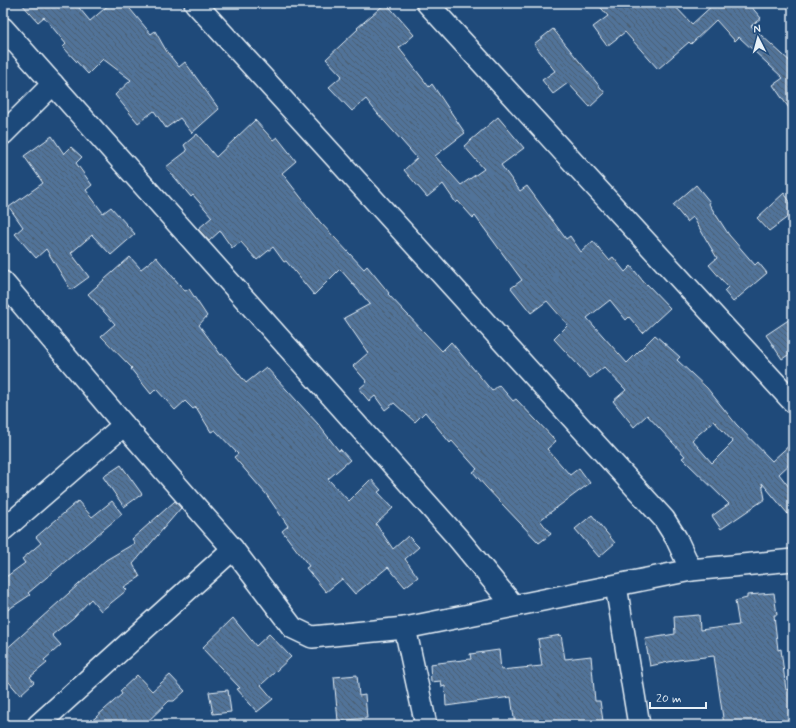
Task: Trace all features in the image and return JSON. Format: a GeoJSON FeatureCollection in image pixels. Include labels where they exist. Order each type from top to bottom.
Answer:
{"type":"FeatureCollection","features":[{"type":"Feature","properties":{"kind":"street"},"geometry":{"type":"LineString","coordinates":[[195,3],[664,519],[676,538],[691,570]]}},
{"type":"Feature","properties":{"kind":"street"},"geometry":{"type":"LineString","coordinates":[[427,3],[793,402]]}},
{"type":"Feature","properties":{"kind":"street"},"geometry":{"type":"LineString","coordinates":[[3,28],[457,537],[513,605]]}},
{"type":"Feature","properties":{"kind":"street"},"geometry":{"type":"LineString","coordinates":[[3,134],[53,84]]}},
{"type":"Feature","properties":{"kind":"street"},"geometry":{"type":"LineString","coordinates":[[3,282],[124,425],[233,549],[293,628],[312,637],[405,628],[691,570],[793,560]]}},
{"type":"Feature","properties":{"kind":"street"},"geometry":{"type":"LineString","coordinates":[[3,530],[124,425]]}},
{"type":"Feature","properties":{"kind":"street"},"geometry":{"type":"LineString","coordinates":[[41,724],[233,549]]}},
{"type":"Feature","properties":{"kind":"street"},"geometry":{"type":"LineString","coordinates":[[616,586],[640,725]]}},
{"type":"Feature","properties":{"kind":"street"},"geometry":{"type":"LineString","coordinates":[[405,628],[426,725]]}},
{"type":"Feature","properties":{"kind":"building"},"geometry":{"type":"Polygon","coordinates":[[[21,3],[75,3],[90,21],[111,3],[125,3],[151,34],[155,31],[167,52],[179,67],[185,62],[219,109],[192,133],[180,118],[166,128],[154,111],[138,123],[115,95],[131,80],[103,59],[88,74],[63,47],[66,44],[44,17],[38,22],[21,3]]]}},
{"type":"Feature","properties":{"kind":"building"},"geometry":{"type":"Polygon","coordinates":[[[386,3],[414,35],[399,48],[429,87],[432,84],[465,133],[435,156],[461,185],[484,169],[464,146],[498,117],[524,148],[501,165],[520,191],[527,186],[566,239],[570,236],[581,252],[593,241],[609,260],[613,257],[625,272],[631,266],[646,285],[647,284],[670,308],[643,333],[629,317],[626,320],[610,300],[587,318],[627,363],[655,335],[680,357],[677,360],[707,388],[736,424],[772,461],[793,442],[793,461],[779,474],[793,492],[793,520],[762,483],[765,499],[721,529],[712,516],[729,504],[682,458],[685,456],[647,415],[634,427],[613,401],[626,390],[604,367],[590,378],[554,339],[568,325],[547,301],[531,313],[511,288],[522,280],[475,216],[473,218],[458,201],[456,203],[443,184],[427,197],[404,170],[417,158],[366,99],[352,111],[329,87],[342,76],[326,59],[358,29],[357,28],[386,3]],[[714,421],[692,440],[712,463],[733,442],[714,421]]]}},
{"type":"Feature","properties":{"kind":"building"},"geometry":{"type":"Polygon","coordinates":[[[597,3],[672,3],[692,24],[715,3],[748,3],[761,18],[751,26],[793,64],[793,114],[773,85],[783,78],[739,37],[735,41],[716,20],[691,44],[689,42],[658,69],[625,32],[607,46],[593,27],[608,16],[597,3]]]}},
{"type":"Feature","properties":{"kind":"building"},"geometry":{"type":"Polygon","coordinates":[[[553,29],[605,93],[590,107],[568,83],[553,94],[542,80],[555,71],[534,44],[553,29]]]}},
{"type":"Feature","properties":{"kind":"building"},"geometry":{"type":"Polygon","coordinates":[[[255,120],[273,140],[277,137],[296,161],[282,173],[320,222],[364,269],[367,266],[389,293],[388,294],[442,351],[451,342],[492,391],[499,385],[513,401],[516,399],[556,441],[547,449],[570,475],[579,468],[590,483],[540,520],[551,534],[539,543],[485,486],[473,472],[477,469],[452,441],[450,443],[425,412],[415,422],[394,403],[385,410],[375,396],[369,401],[359,389],[367,382],[353,366],[368,353],[344,318],[370,304],[340,269],[314,295],[286,261],[284,262],[273,247],[257,260],[241,242],[232,248],[220,231],[209,241],[198,229],[212,217],[193,195],[191,197],[166,167],[187,151],[184,145],[197,134],[216,157],[255,120]]]}},
{"type":"Feature","properties":{"kind":"building"},"geometry":{"type":"Polygon","coordinates":[[[52,136],[64,154],[71,147],[82,157],[76,163],[92,185],[86,190],[103,213],[111,207],[135,234],[111,255],[92,235],[71,253],[89,277],[71,290],[46,249],[36,258],[15,234],[23,227],[9,207],[43,183],[24,156],[52,136]]]}},
{"type":"Feature","properties":{"kind":"building"},"geometry":{"type":"Polygon","coordinates":[[[696,185],[710,202],[709,204],[729,235],[755,265],[758,262],[767,273],[733,302],[724,291],[728,287],[709,265],[717,258],[693,217],[687,222],[673,205],[696,185]]]}},
{"type":"Feature","properties":{"kind":"building"},"geometry":{"type":"Polygon","coordinates":[[[784,193],[793,206],[793,213],[769,231],[757,218],[784,193]]]}},
{"type":"Feature","properties":{"kind":"building"},"geometry":{"type":"Polygon","coordinates":[[[130,257],[141,269],[156,257],[185,291],[189,289],[207,316],[199,325],[221,355],[223,354],[246,383],[266,367],[318,424],[339,451],[340,449],[350,460],[328,479],[349,501],[371,479],[381,490],[378,492],[393,508],[376,524],[393,549],[408,536],[419,547],[405,559],[418,577],[405,587],[388,567],[355,594],[342,579],[326,592],[306,568],[309,566],[282,531],[288,526],[266,494],[234,457],[238,454],[215,430],[211,432],[196,407],[193,409],[185,401],[175,410],[156,389],[151,394],[131,369],[132,368],[101,336],[115,324],[88,294],[130,257]]]}},
{"type":"Feature","properties":{"kind":"building"},"geometry":{"type":"Polygon","coordinates":[[[793,317],[793,352],[782,359],[766,335],[793,317]]]}},
{"type":"Feature","properties":{"kind":"building"},"geometry":{"type":"Polygon","coordinates":[[[121,465],[142,494],[124,507],[103,477],[121,465]]]}},
{"type":"Feature","properties":{"kind":"building"},"geometry":{"type":"Polygon","coordinates":[[[78,501],[92,517],[112,501],[122,514],[28,593],[30,595],[3,613],[3,579],[25,563],[22,559],[41,543],[36,537],[78,501]]]}},
{"type":"Feature","properties":{"kind":"building"},"geometry":{"type":"Polygon","coordinates":[[[175,501],[181,508],[133,564],[140,577],[124,587],[127,590],[101,611],[91,599],[73,618],[52,635],[61,645],[44,660],[47,663],[30,677],[34,682],[20,695],[3,675],[3,652],[106,560],[135,543],[132,539],[175,501]]]}},
{"type":"Feature","properties":{"kind":"building"},"geometry":{"type":"Polygon","coordinates":[[[592,515],[615,543],[599,557],[575,529],[592,515]]]}},
{"type":"Feature","properties":{"kind":"building"},"geometry":{"type":"Polygon","coordinates":[[[774,593],[777,615],[774,615],[778,650],[781,649],[786,690],[793,689],[793,725],[724,725],[714,656],[678,660],[650,666],[645,639],[675,634],[674,617],[699,615],[700,630],[739,625],[735,601],[747,598],[747,595],[774,593]]]}},
{"type":"Feature","properties":{"kind":"building"},"geometry":{"type":"Polygon","coordinates":[[[233,618],[256,646],[269,634],[291,657],[261,685],[273,699],[257,712],[237,689],[240,688],[202,648],[233,618]]]}},
{"type":"Feature","properties":{"kind":"building"},"geometry":{"type":"Polygon","coordinates":[[[561,635],[565,659],[591,656],[595,701],[600,701],[603,721],[576,725],[515,725],[511,697],[446,706],[445,686],[442,687],[441,681],[431,682],[430,664],[471,659],[470,654],[499,650],[501,670],[542,666],[538,639],[561,635]]]}},
{"type":"Feature","properties":{"kind":"building"},"geometry":{"type":"Polygon","coordinates":[[[137,675],[152,691],[170,675],[185,691],[174,701],[169,701],[144,725],[87,725],[122,694],[120,691],[137,675]]]}},
{"type":"Feature","properties":{"kind":"building"},"geometry":{"type":"Polygon","coordinates":[[[357,675],[359,696],[365,695],[367,718],[338,721],[334,677],[357,675]]]}},
{"type":"Feature","properties":{"kind":"building"},"geometry":{"type":"Polygon","coordinates":[[[228,690],[231,712],[213,714],[209,692],[228,690]]]}}]}
